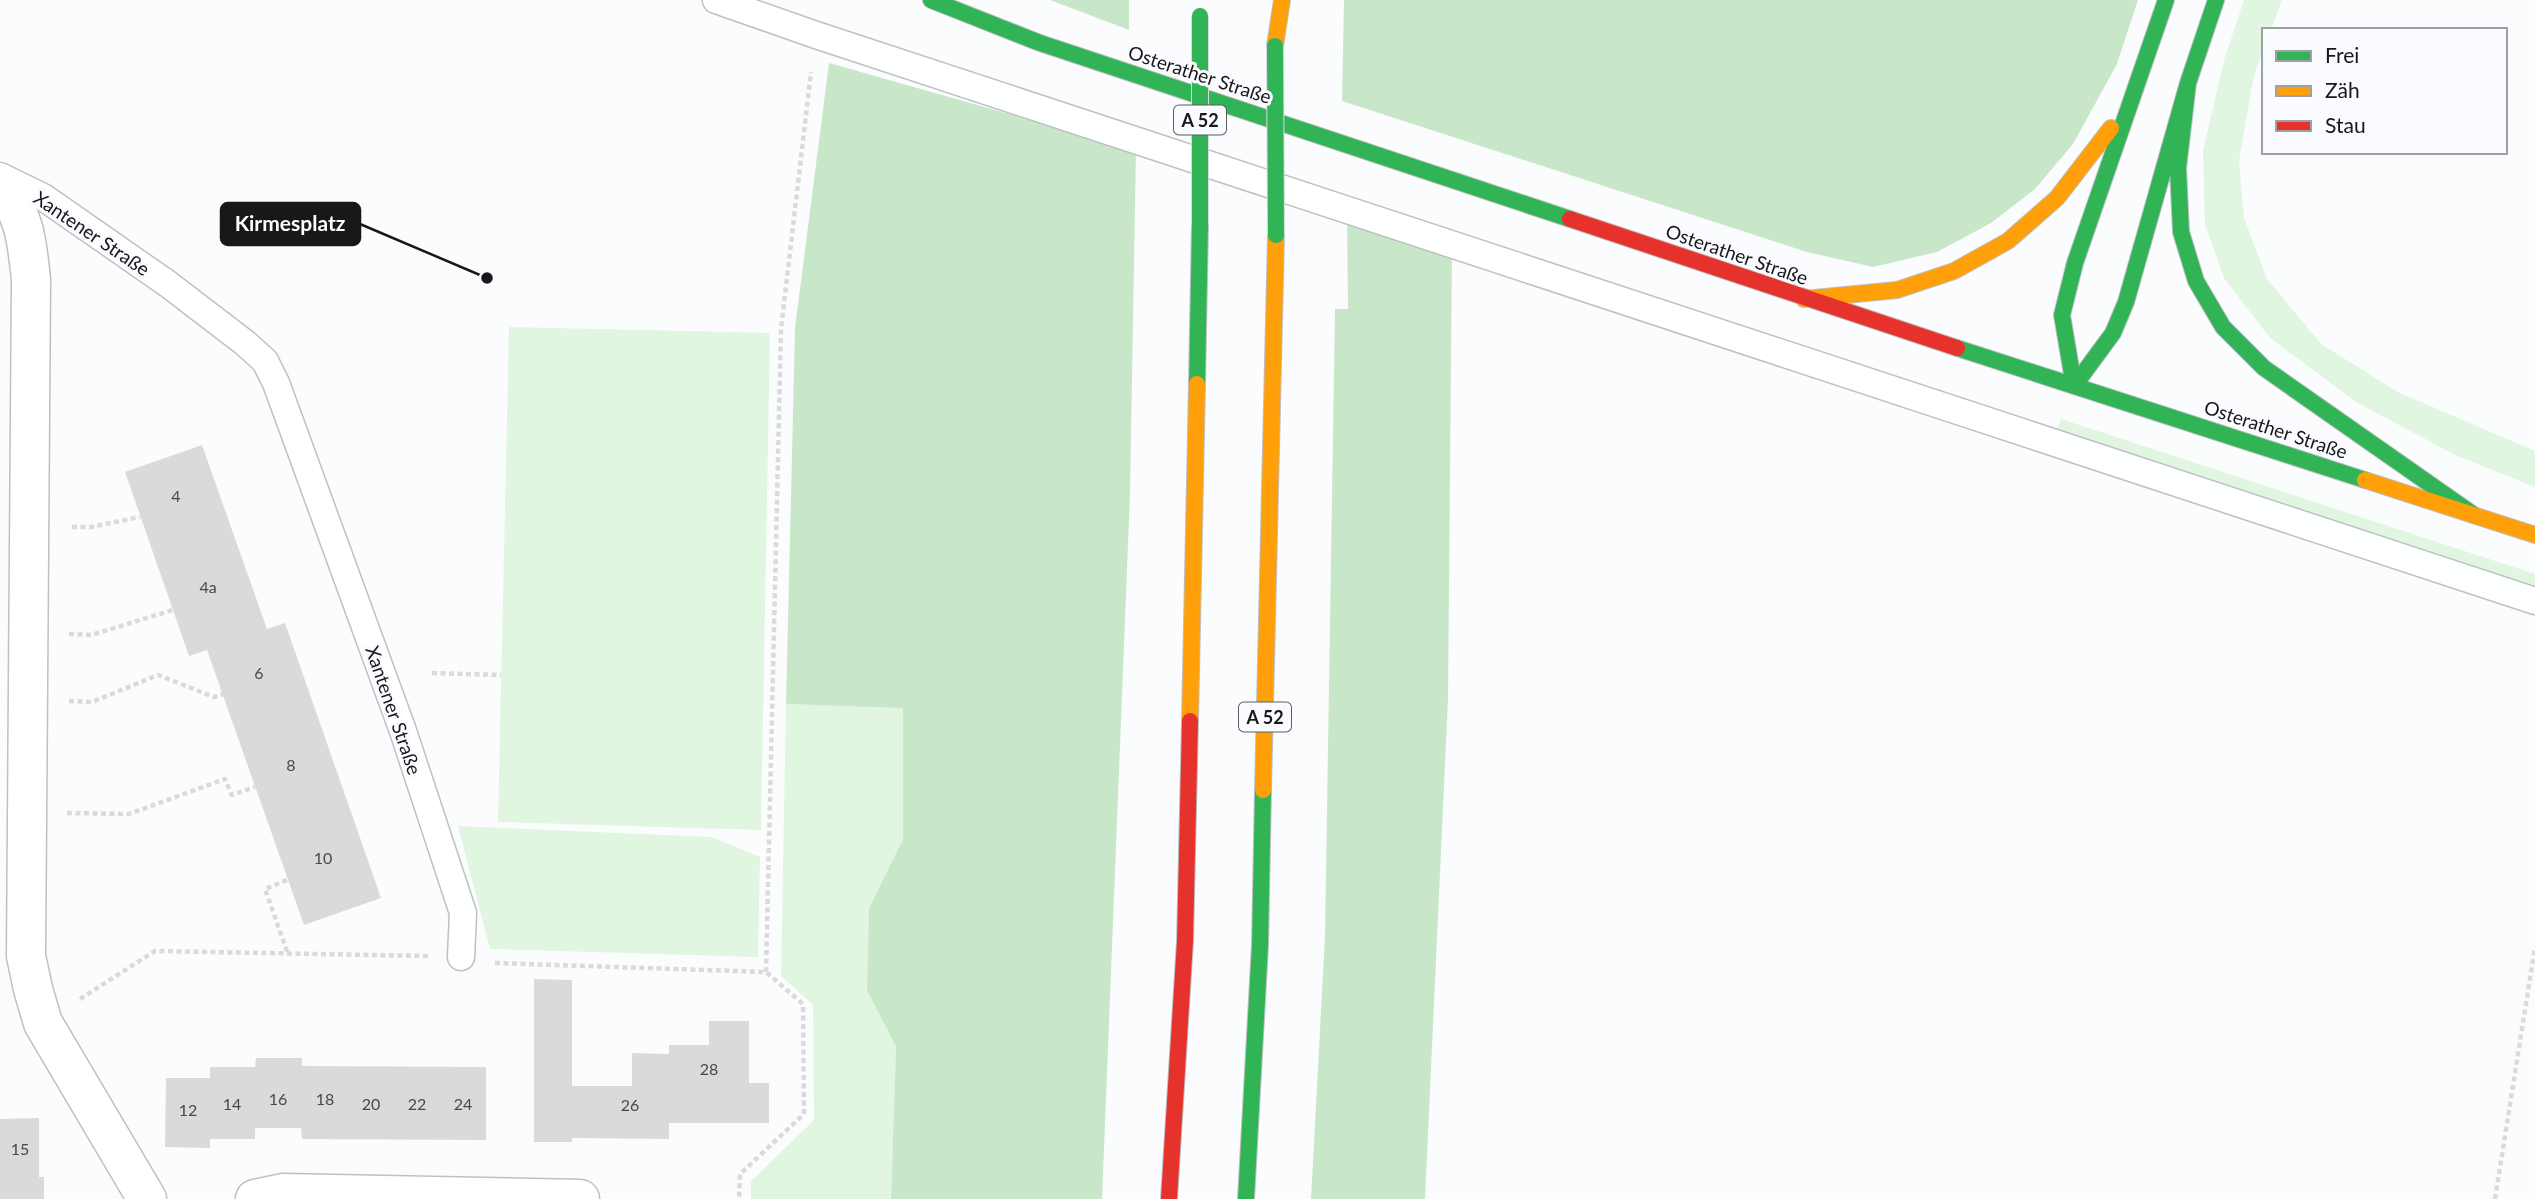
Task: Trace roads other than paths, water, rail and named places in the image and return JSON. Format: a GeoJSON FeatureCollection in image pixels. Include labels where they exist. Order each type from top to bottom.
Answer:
{"type":"FeatureCollection","features":[{"type":"Feature","properties":{"kind":"main road","name":"Osterather Straße"},"geometry":{"type":"LineString","coordinates":[[931,0],[1040,43],[1420,168],[1804,299],[2535,535]]}},
{"type":"Feature","properties":{"kind":"main road","name":"A 52"},"geometry":{"type":"LineString","coordinates":[[1246,1199],[1260,945],[1276,235],[1274,0]]}},
{"type":"Feature","properties":{"kind":"main road"},"geometry":{"type":"LineString","coordinates":[[1275,46],[1282,0]]}},
{"type":"Feature","properties":{"kind":"main road"},"geometry":{"type":"LineString","coordinates":[[2074,386],[2062,316],[2075,263],[2166,0]]}},
{"type":"Feature","properties":{"kind":"main road"},"geometry":{"type":"LineString","coordinates":[[2074,386],[2113,333],[2126,302],[2188,83],[2216,0]]}},
{"type":"Feature","properties":{"kind":"main road","name":"A 52"},"geometry":{"type":"LineString","coordinates":[[1169,1199],[1185,941],[1200,225],[1200,8]]}},
{"type":"Feature","properties":{"kind":"main road"},"geometry":{"type":"LineString","coordinates":[[2188,83],[2178,168],[2181,232],[2196,282],[2223,327],[2264,368],[2474,515]]}},
{"type":"Feature","properties":{"kind":"main road"},"geometry":{"type":"LineString","coordinates":[[1804,299],[1897,290],[1954,271],[2008,242],[2057,198],[2132,102]]}},
{"type":"Feature","properties":{"kind":"street","name":"Xantener Straße"},"geometry":{"type":"LineString","coordinates":[[0,184],[14,202],[27,239],[32,280],[28,812],[13,963],[33,989],[43,1023],[147,1199]]}},
{"type":"Feature","properties":{"kind":"street"},"geometry":{"type":"LineString","coordinates":[[255,1199],[283,1193],[580,1199]]}},
{"type":"Feature","properties":{"kind":"lane"},"geometry":{"type":"LineString","coordinates":[[716,0],[2535,601]]}},
{"type":"Feature","properties":{"kind":"lane","name":"Xantener Straße"},"geometry":{"type":"LineString","coordinates":[[0,176],[43,197],[169,284],[265,361],[276,383],[398,718],[463,913],[461,957]]}},
{"type":"Feature","properties":{"kind":"place","name":"Kirmesplatz"},"geometry":{"type":"Point","coordinates":[487,278]}}]}
